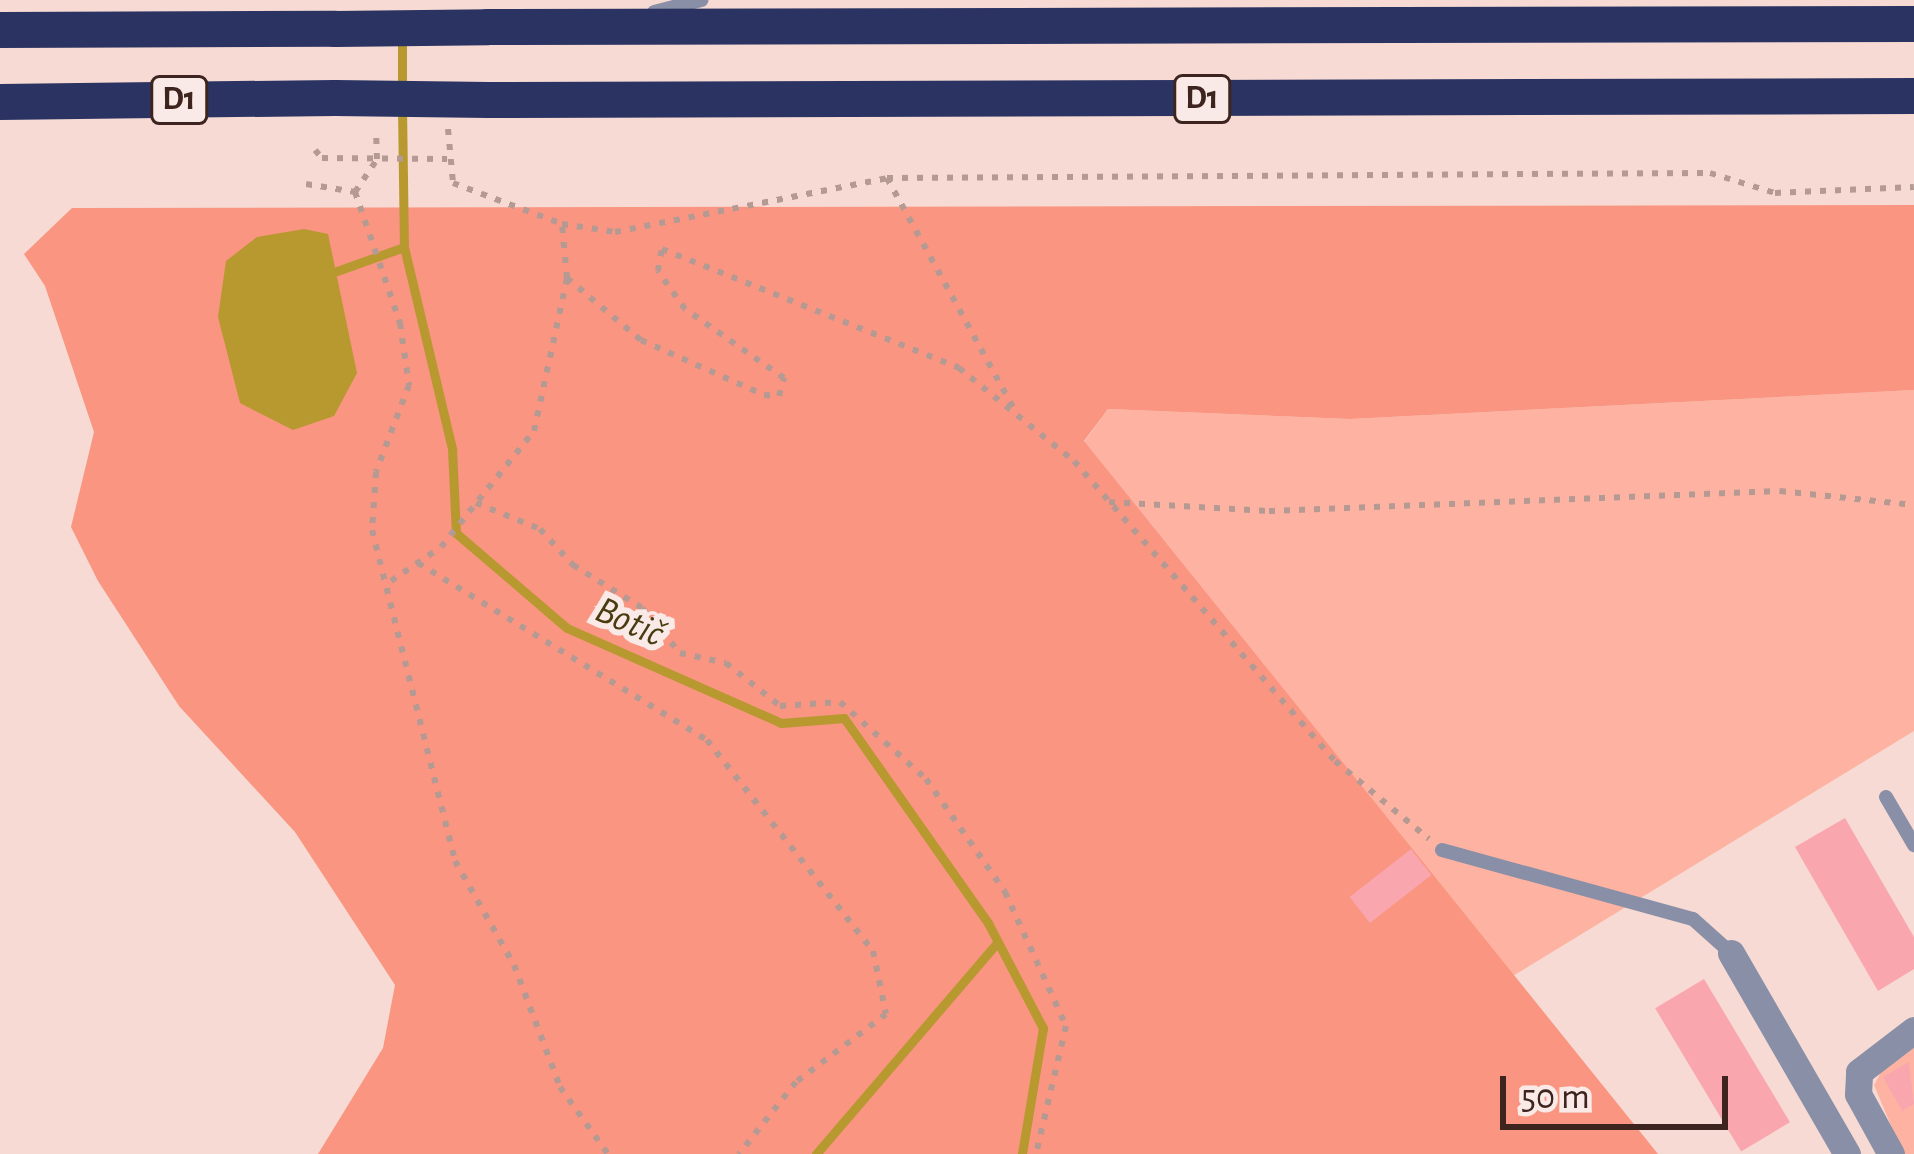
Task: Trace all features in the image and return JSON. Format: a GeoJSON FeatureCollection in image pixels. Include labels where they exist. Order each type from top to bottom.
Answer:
{"type":"FeatureCollection","features":[{"type":"Feature","properties":{"kind":"highway","name":"D1"},"geometry":{"type":"LineString","coordinates":[[0,30],[1914,23]]}},
{"type":"Feature","properties":{"kind":"highway","name":"D1"},"geometry":{"type":"LineString","coordinates":[[11,102],[1914,96]]}},
{"type":"Feature","properties":{"kind":"street"},"geometry":{"type":"LineString","coordinates":[[1731,953],[1847,1154]]}},
{"type":"Feature","properties":{"kind":"street"},"geometry":{"type":"LineString","coordinates":[[1891,1154],[1858,1094],[1859,1072],[1914,1030]]}},
{"type":"Feature","properties":{"kind":"lane"},"geometry":{"type":"LineString","coordinates":[[599,27],[701,0]]}},
{"type":"Feature","properties":{"kind":"lane"},"geometry":{"type":"LineString","coordinates":[[1886,797],[1914,845]]}},
{"type":"Feature","properties":{"kind":"lane"},"geometry":{"type":"LineString","coordinates":[[1442,850],[1693,919],[1731,953]]}},
{"type":"Feature","properties":{"kind":"path"},"geometry":{"type":"LineString","coordinates":[[315,149],[322,158],[444,159]]}},
{"type":"Feature","properties":{"kind":"path"},"geometry":{"type":"LineString","coordinates":[[355,192],[380,159]]}},
{"type":"Feature","properties":{"kind":"path"},"geometry":{"type":"LineString","coordinates":[[391,581],[441,547],[534,431],[567,278],[562,224],[676,226],[887,178],[1710,173],[1775,193],[1914,187]]}},
{"type":"Feature","properties":{"kind":"path"},"geometry":{"type":"LineString","coordinates":[[887,178],[1018,416]]}},
{"type":"Feature","properties":{"kind":"path"},"geometry":{"type":"LineString","coordinates":[[306,184],[355,192]]}},
{"type":"Feature","properties":{"kind":"path"},"geometry":{"type":"LineString","coordinates":[[355,192],[400,323],[409,386],[376,472],[372,530],[391,581],[454,862],[514,965],[560,1087],[608,1154]]}},
{"type":"Feature","properties":{"kind":"path"},"geometry":{"type":"LineString","coordinates":[[567,278],[605,318],[654,347],[779,396],[784,378],[685,309],[658,271],[662,249],[676,250],[959,368],[1109,502],[1335,760],[1442,850]]}},
{"type":"Feature","properties":{"kind":"path"},"geometry":{"type":"LineString","coordinates":[[1109,502],[1269,511],[1780,491],[1914,505]]}},
{"type":"Feature","properties":{"kind":"path"},"geometry":{"type":"LineString","coordinates":[[476,503],[540,529],[573,565],[642,608],[680,653],[726,663],[781,706],[840,703],[926,779],[1005,892],[1066,1026],[1036,1154]]}},
{"type":"Feature","properties":{"kind":"path"},"geometry":{"type":"LineString","coordinates":[[418,563],[706,740],[873,951],[886,1014],[796,1082],[739,1154]]}},
{"type":"Feature","properties":{"kind":"shaded area"},"geometry":{"type":"Polygon","coordinates":[[[1914,205],[1914,390],[1350,419],[1108,409],[1084,441],[1658,1154],[318,1154],[383,1048],[395,985],[295,832],[179,706],[98,581],[71,527],[94,432],[45,286],[24,254],[72,208],[1914,205]]]}},
{"type":"Feature","properties":{"kind":"shaded area"},"geometry":{"type":"Polygon","coordinates":[[[304,229],[328,234],[357,373],[334,416],[293,430],[240,403],[218,317],[226,261],[257,237],[304,229]]]}},
{"type":"Feature","properties":{"kind":"shaded area"},"geometry":{"type":"Polygon","coordinates":[[[1914,390],[1914,731],[1513,976],[1084,442],[1108,409],[1350,419],[1914,390]]]}},
{"type":"Feature","properties":{"kind":"shaded area"},"geometry":{"type":"Polygon","coordinates":[[[1914,1045],[1914,1154],[1903,1154],[1874,1085],[1887,1061],[1914,1045]]]}},
{"type":"Feature","properties":{"kind":"building"},"geometry":{"type":"Polygon","coordinates":[[[1845,818],[1914,937],[1914,969],[1878,991],[1795,847],[1845,818]]]}},
{"type":"Feature","properties":{"kind":"building"},"geometry":{"type":"Polygon","coordinates":[[[1411,849],[1431,875],[1370,923],[1350,897],[1411,849]]]}},
{"type":"Feature","properties":{"kind":"building"},"geometry":{"type":"Polygon","coordinates":[[[1704,979],[1790,1122],[1741,1152],[1655,1008],[1704,979]]]}},
{"type":"Feature","properties":{"kind":"building"},"geometry":{"type":"Polygon","coordinates":[[[1909,1062],[1914,1104],[1902,1111],[1883,1077],[1909,1062]]]}},
{"type":"Feature","properties":{"kind":"waterway","name":"Botič"},"geometry":{"type":"LineString","coordinates":[[402,35],[402,91]]}},
{"type":"Feature","properties":{"kind":"waterway","name":"Botič"},"geometry":{"type":"LineString","coordinates":[[402,107],[404,247],[452,449],[456,533],[567,628],[781,723],[844,718],[988,923],[1043,1028],[1022,1154]]}},
{"type":"Feature","properties":{"kind":"waterway"},"geometry":{"type":"LineString","coordinates":[[337,271],[404,247]]}},
{"type":"Feature","properties":{"kind":"waterway"},"geometry":{"type":"LineString","coordinates":[[816,1154],[998,942]]}}]}
